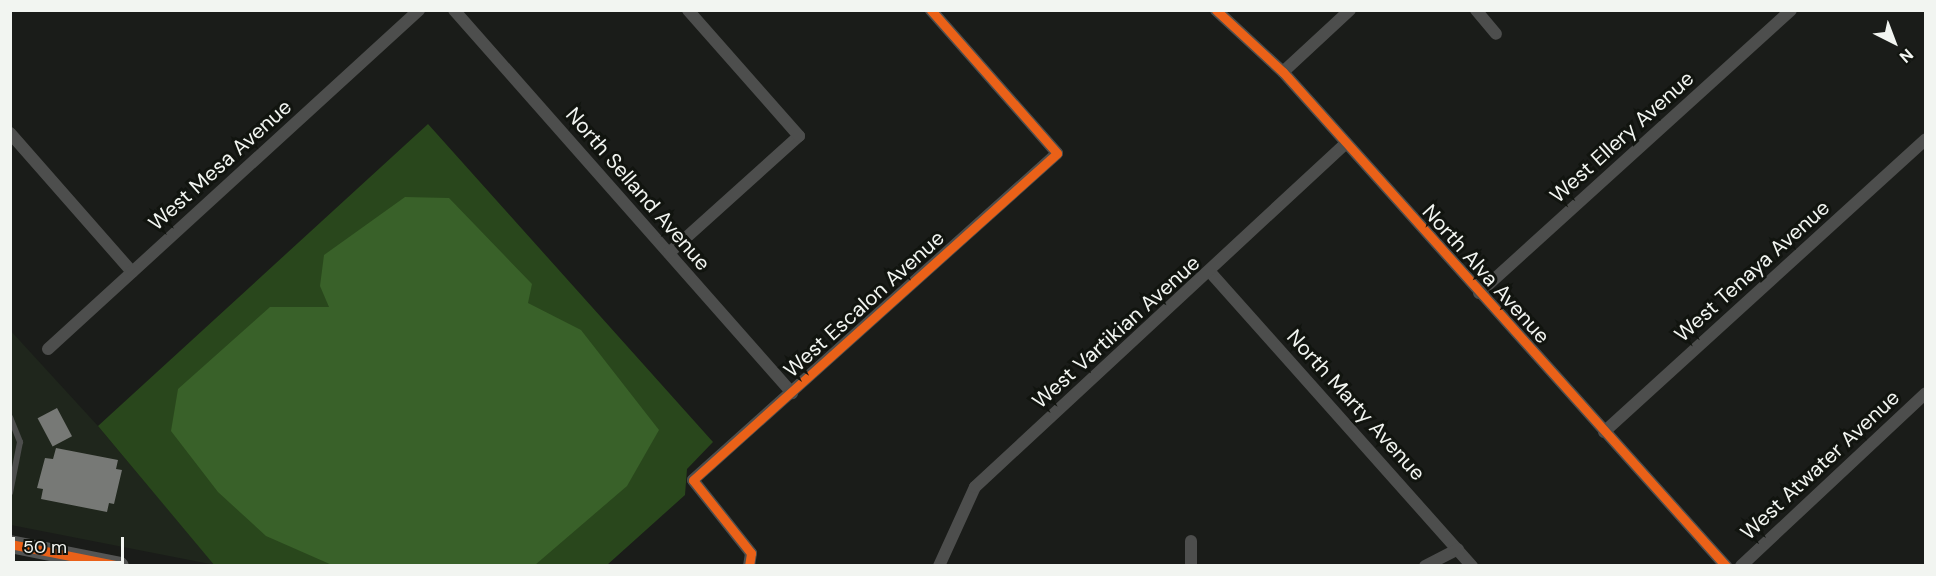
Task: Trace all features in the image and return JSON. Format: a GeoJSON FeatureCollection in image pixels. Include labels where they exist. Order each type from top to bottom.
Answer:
{"type":"FeatureCollection","features":[{"type":"Feature","properties":{"kind":"main road"},"geometry":{"type":"LineString","coordinates":[[10,544],[120,566]]}},
{"type":"Feature","properties":{"kind":"street","name":"West Mesa Avenue"},"geometry":{"type":"LineString","coordinates":[[48,349],[419,10]]}},
{"type":"Feature","properties":{"kind":"street","name":"North Selland Avenue"},"geometry":{"type":"LineString","coordinates":[[454,10],[792,393]]}},
{"type":"Feature","properties":{"kind":"street"},"geometry":{"type":"LineString","coordinates":[[669,253],[799,136],[688,10]]}},
{"type":"Feature","properties":{"kind":"street","name":"West Escalon Avenue"},"geometry":{"type":"LineString","coordinates":[[750,559],[693,480],[1057,153],[931,10]]}},
{"type":"Feature","properties":{"kind":"street","name":"North Alva Avenue"},"geometry":{"type":"LineString","coordinates":[[1216,10],[1282,72],[1344,145],[1726,566]]}},
{"type":"Feature","properties":{"kind":"street"},"geometry":{"type":"LineString","coordinates":[[1282,72],[1350,10]]}},
{"type":"Feature","properties":{"kind":"street"},"geometry":{"type":"LineString","coordinates":[[1476,10],[1496,34]]}},
{"type":"Feature","properties":{"kind":"street","name":"West Ellery Avenue"},"geometry":{"type":"LineString","coordinates":[[1479,293],[1791,10]]}},
{"type":"Feature","properties":{"kind":"street"},"geometry":{"type":"LineString","coordinates":[[10,133],[132,272]]}},
{"type":"Feature","properties":{"kind":"street","name":"West Tenaya Avenue"},"geometry":{"type":"LineString","coordinates":[[1604,432],[1926,139]]}},
{"type":"Feature","properties":{"kind":"street","name":"West Vartikian Avenue"},"geometry":{"type":"LineString","coordinates":[[939,566],[975,487],[1210,272],[1344,145]]}},
{"type":"Feature","properties":{"kind":"street","name":"North Marty Avenue"},"geometry":{"type":"LineString","coordinates":[[1210,272],[1472,566]]}},
{"type":"Feature","properties":{"kind":"street","name":"West Atwater Avenue"},"geometry":{"type":"LineString","coordinates":[[1741,566],[1926,393]]}},
{"type":"Feature","properties":{"kind":"street"},"geometry":{"type":"LineString","coordinates":[[1191,541],[1191,566]]}},
{"type":"Feature","properties":{"kind":"street"},"geometry":{"type":"LineString","coordinates":[[1425,566],[1458,549]]}},
{"type":"Feature","properties":{"kind":"lane"},"geometry":{"type":"LineString","coordinates":[[10,417],[20,442],[10,493]]}},
{"type":"Feature","properties":{"kind":"shaded area"},"geometry":{"type":"Polygon","coordinates":[[[428,124],[713,442],[687,469],[685,495],[607,565],[215,566],[98,426],[428,124]]]}},
{"type":"Feature","properties":{"kind":"shaded area"},"geometry":{"type":"Polygon","coordinates":[[[405,197],[449,198],[532,284],[528,303],[581,330],[659,430],[627,486],[535,565],[332,565],[266,536],[218,492],[171,431],[178,389],[270,307],[329,307],[320,286],[324,255],[405,197]]]}},
{"type":"Feature","properties":{"kind":"shaded area"},"geometry":{"type":"Polygon","coordinates":[[[10,330],[98,426],[215,565],[11,525],[10,330]]]}},
{"type":"Feature","properties":{"kind":"building"},"geometry":{"type":"Polygon","coordinates":[[[57,408],[72,436],[53,447],[38,418],[57,408]]]}},
{"type":"Feature","properties":{"kind":"building"},"geometry":{"type":"Polygon","coordinates":[[[56,448],[118,460],[116,469],[122,470],[114,504],[109,503],[107,512],[41,499],[43,489],[37,488],[45,458],[53,459],[56,448]]]}},
{"type":"Feature","properties":{"kind":"cycle path"},"geometry":{"type":"LineString","coordinates":[[749,566],[751,553],[693,480],[1057,153],[931,10]]}},
{"type":"Feature","properties":{"kind":"cycle path"},"geometry":{"type":"LineString","coordinates":[[1216,10],[1283,72],[1726,566]]}},
{"type":"Feature","properties":{"kind":"cycle path"},"geometry":{"type":"LineString","coordinates":[[10,544],[120,566]]}}]}
